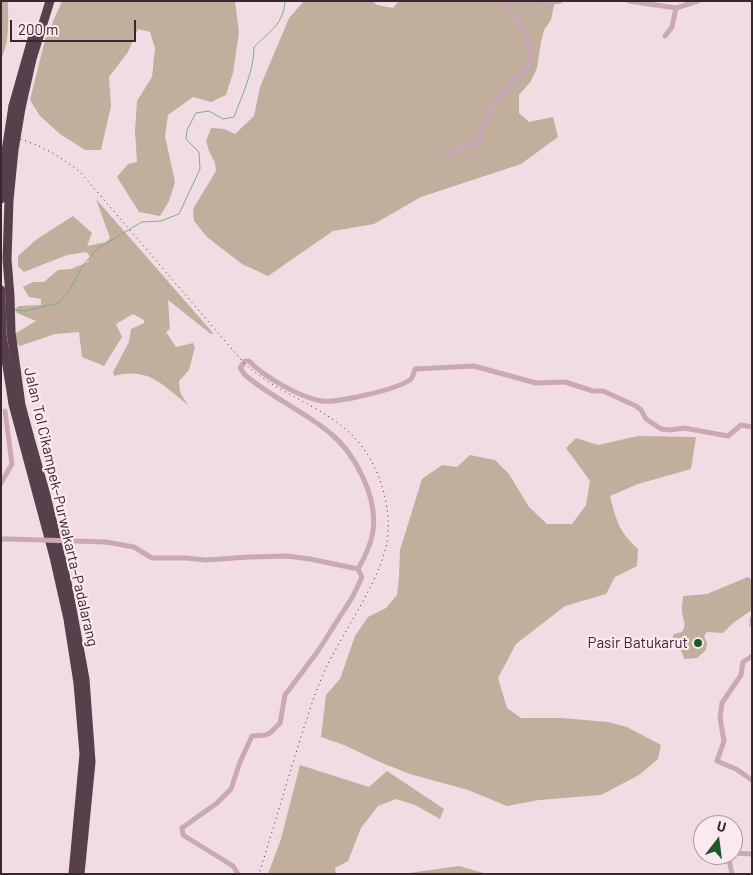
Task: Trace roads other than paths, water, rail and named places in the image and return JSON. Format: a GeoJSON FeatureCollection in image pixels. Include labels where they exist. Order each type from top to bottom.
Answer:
{"type":"FeatureCollection","features":[{"type":"Feature","properties":{"kind":"highway","name":"Jalan Tol Cikampek–Purwakarta–Padalarang"},"geometry":{"type":"LineString","coordinates":[[1,199],[6,151],[44,1]]}},
{"type":"Feature","properties":{"kind":"highway","name":"Jalan Tol Cikampek–Purwakarta–Padalarang"},"geometry":{"type":"LineString","coordinates":[[50,1],[17,107],[9,200],[7,260],[10,332],[24,435],[68,619],[78,683],[84,754],[73,874]]}},
{"type":"Feature","properties":{"kind":"highway","name":"Jalan Tol Cikampek–Purwakarta–Padalarang"},"geometry":{"type":"LineString","coordinates":[[1,290],[2,334],[13,404],[46,495],[68,587],[85,679],[91,762],[80,874]]}},
{"type":"Feature","properties":{"kind":"street"},"geometry":{"type":"LineString","coordinates":[[446,157],[462,147],[480,141],[489,112],[512,81],[528,64],[530,56],[525,31],[504,1]]}},
{"type":"Feature","properties":{"kind":"street"},"geometry":{"type":"LineString","coordinates":[[537,1],[546,4],[560,1]]}},
{"type":"Feature","properties":{"kind":"street"},"geometry":{"type":"LineString","coordinates":[[628,1],[676,8],[698,1]]}},
{"type":"Feature","properties":{"kind":"street"},"geometry":{"type":"LineString","coordinates":[[665,36],[672,27],[676,8]]}},
{"type":"Feature","properties":{"kind":"street"},"geometry":{"type":"LineString","coordinates":[[358,570],[371,540],[374,515],[370,495],[357,465],[342,444],[328,431],[245,375],[240,368],[245,361],[269,378],[294,392],[324,402],[385,391],[410,379],[415,369],[470,366],[534,382],[562,382],[593,392],[603,391],[638,407],[647,420],[656,427],[666,430],[684,428],[728,436],[741,425],[752,427]]}},
{"type":"Feature","properties":{"kind":"street"},"geometry":{"type":"LineString","coordinates":[[1,483],[12,464],[5,411]]}},
{"type":"Feature","properties":{"kind":"street"},"geometry":{"type":"LineString","coordinates":[[1,539],[106,542],[134,547],[152,558],[206,560],[287,556],[358,570]]}},
{"type":"Feature","properties":{"kind":"street"},"geometry":{"type":"LineString","coordinates":[[238,874],[233,866],[183,835],[182,828],[217,803],[231,789],[240,762],[252,736],[264,736],[280,723],[285,695],[318,651],[360,583],[362,578],[358,570]]}},
{"type":"Feature","properties":{"kind":"street"},"geometry":{"type":"LineString","coordinates":[[752,619],[752,625]]}},
{"type":"Feature","properties":{"kind":"street"},"geometry":{"type":"LineString","coordinates":[[752,656],[744,662],[741,675],[722,702],[720,718],[724,740],[716,761],[736,769],[752,780]]}},
{"type":"Feature","properties":{"kind":"waterway"},"geometry":{"type":"LineString","coordinates":[[15,310],[25,311],[59,303],[70,289],[84,264],[98,248],[142,222],[161,221],[179,214],[200,169],[199,152],[186,139],[187,130],[196,113],[209,111],[223,119],[234,117],[250,74],[254,47],[279,22],[285,1]]}},
{"type":"Feature","properties":{"kind":"railway"},"geometry":{"type":"LineString","coordinates":[[1,135],[23,140],[44,148],[81,173],[243,362],[272,384],[319,410],[348,431],[367,453],[378,474],[387,510],[388,533],[386,549],[373,583],[319,684],[259,874]]}},
{"type":"Feature","properties":{"kind":"place","name":"Pasir Batukarut"},"geometry":{"type":"Point","coordinates":[698,643]}}]}
